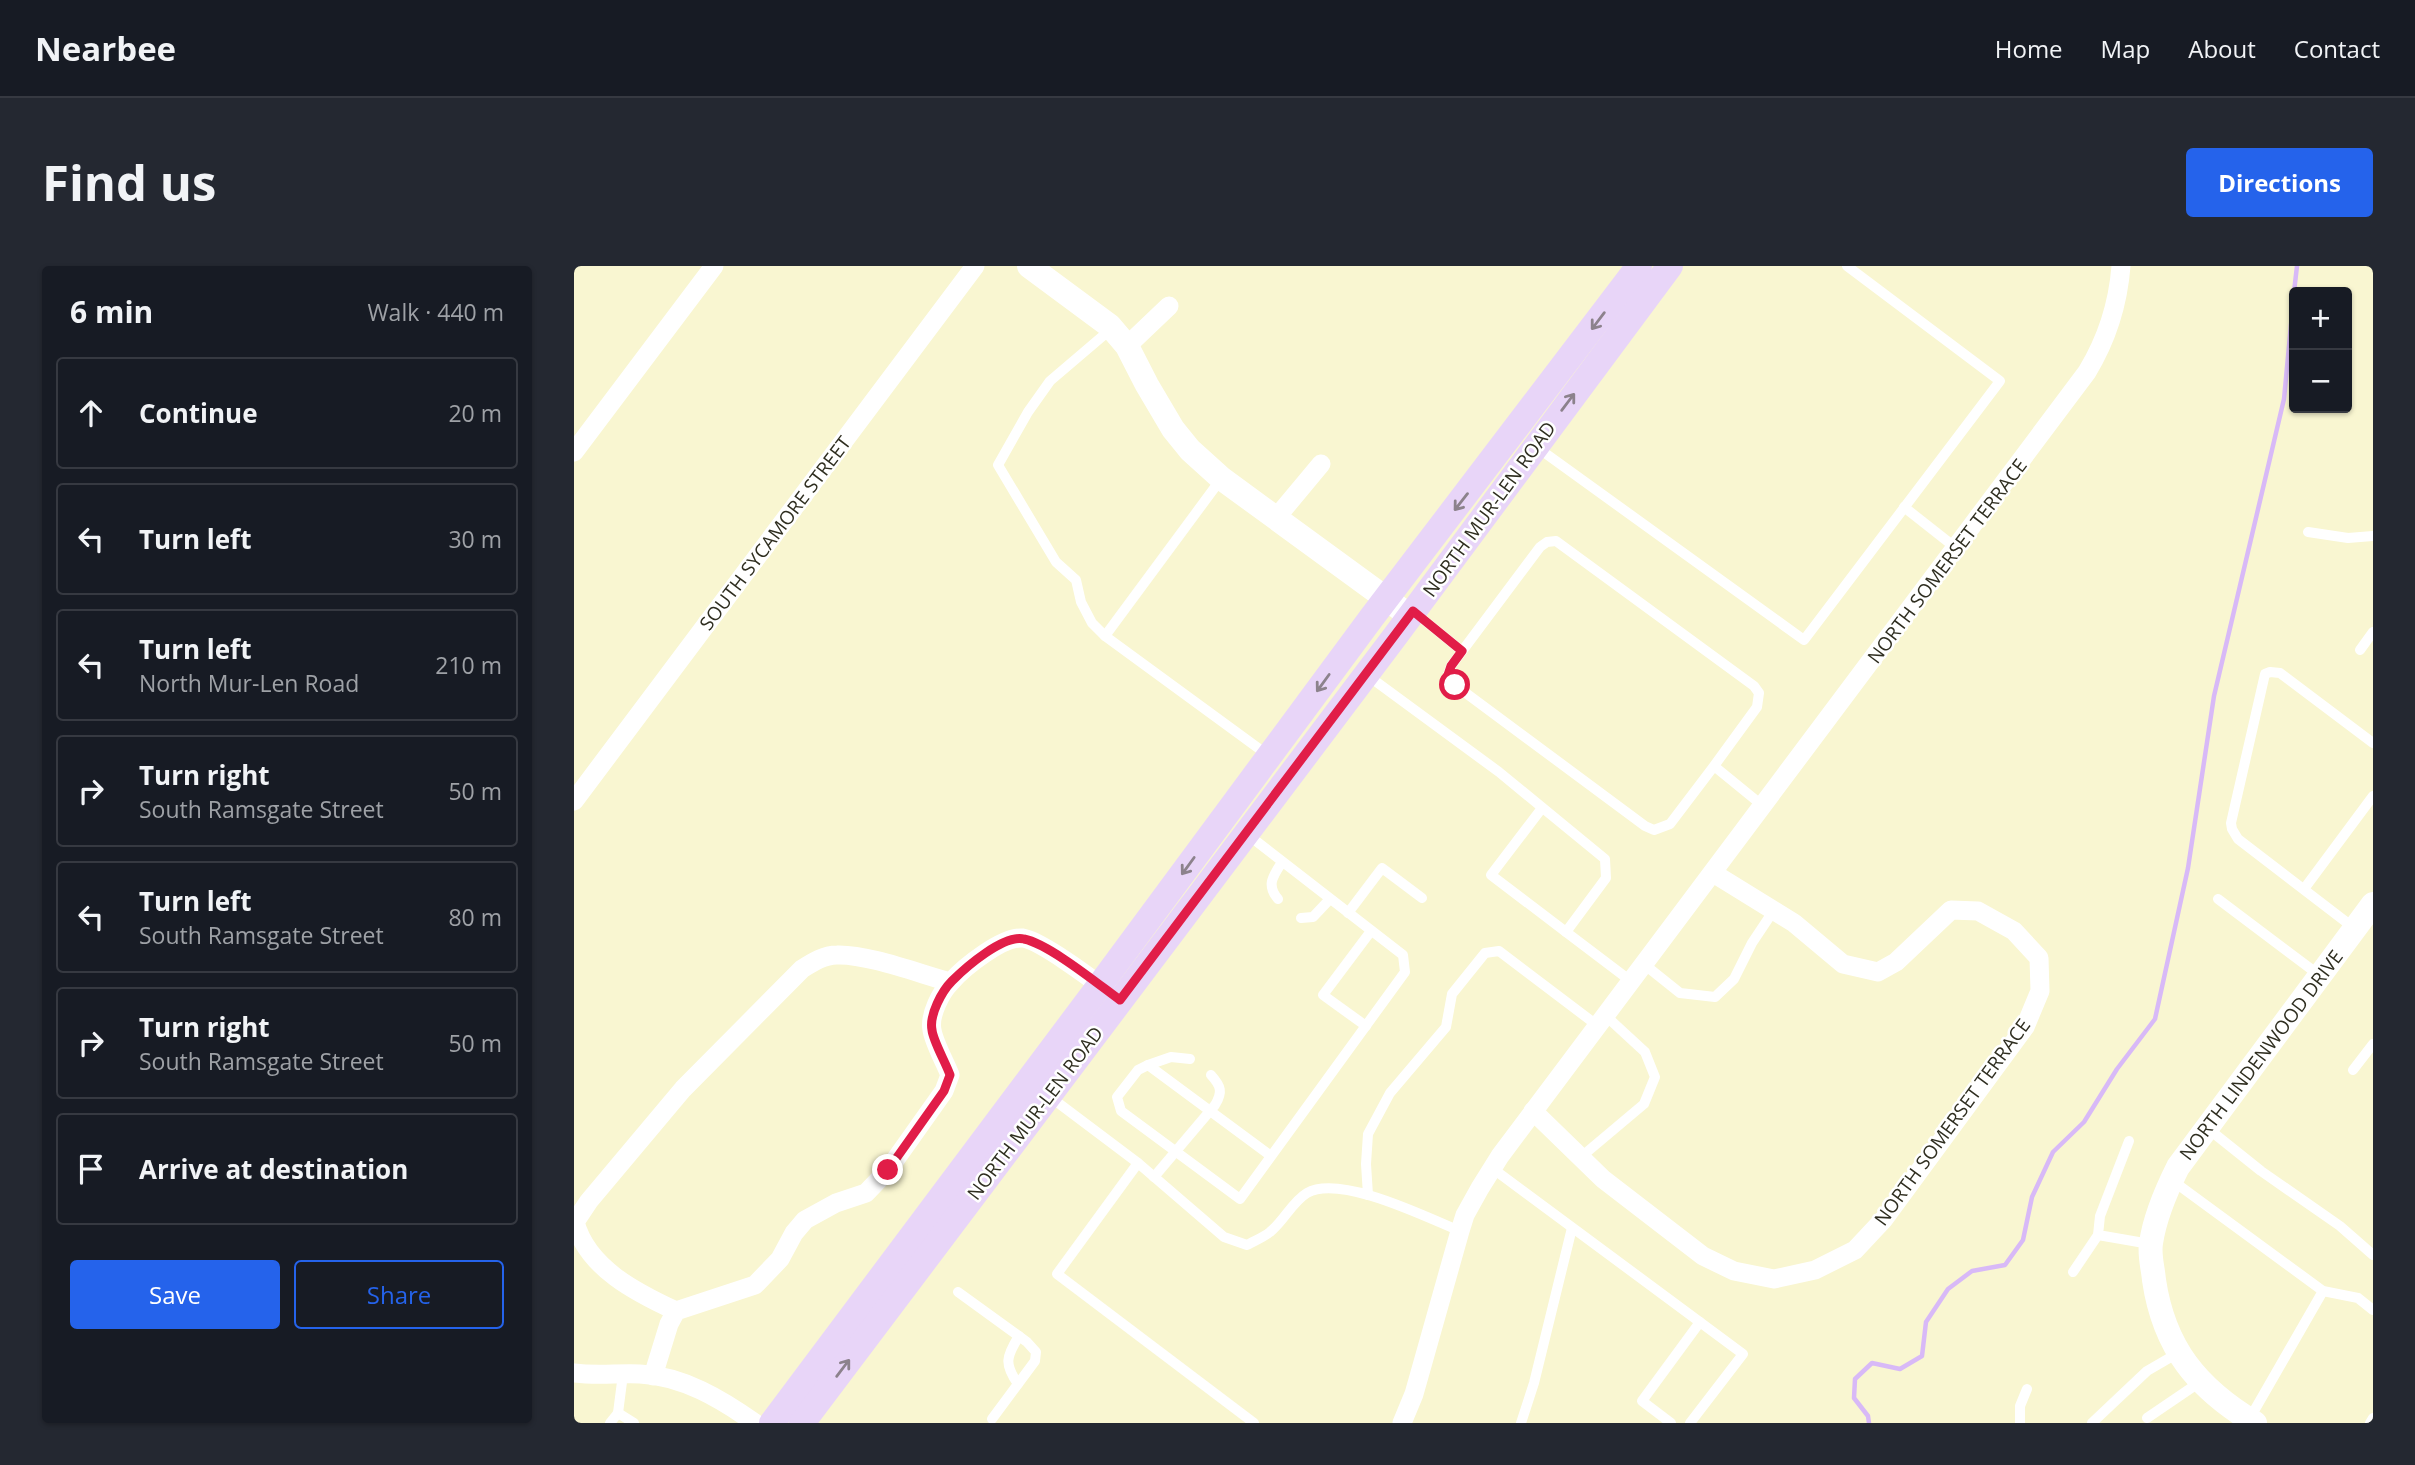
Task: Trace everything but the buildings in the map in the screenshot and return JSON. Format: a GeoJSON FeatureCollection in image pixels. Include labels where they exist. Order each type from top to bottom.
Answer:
{"type":"FeatureCollection","features":[{"type":"Feature","properties":{"kind":"main road","name":"NORTH MUR-LEN ROAD"},"geometry":{"type":"LineString","coordinates":[[802,1423],[1038,1089],[1110,992],[1269,756],[1639,266]]}},
{"type":"Feature","properties":{"kind":"main road","name":"NORTH MUR-LEN ROAD"},"geometry":{"type":"LineString","coordinates":[[1110,992],[1246,834],[1670,266]]}},
{"type":"Feature","properties":{"kind":"main road","name":"NORTH MUR-LEN ROAD"},"geometry":{"type":"LineString","coordinates":[[772,1423],[1038,1089]]}},
{"type":"Feature","properties":{"kind":"street"},"geometry":{"type":"LineString","coordinates":[[574,452],[714,266]]}},
{"type":"Feature","properties":{"kind":"street","name":"SOUTH SYCAMORE STREET"},"geometry":{"type":"LineString","coordinates":[[574,801],[975,266]]}},
{"type":"Feature","properties":{"kind":"street"},"geometry":{"type":"LineString","coordinates":[[1029,266],[1120,337],[1173,429],[1190,450],[1222,478],[1276,518],[1386,599],[1412,614]]}},
{"type":"Feature","properties":{"kind":"street","name":"NORTH SOMERSET TERRACE"},"geometry":{"type":"LineString","coordinates":[[1402,1423],[1413,1394],[1465,1215],[1492,1168],[2077,387],[2099,353],[2115,311],[2121,266]]}},
{"type":"Feature","properties":{"kind":"street"},"geometry":{"type":"LineString","coordinates":[[1120,337],[1169,306]]}},
{"type":"Feature","properties":{"kind":"street"},"geometry":{"type":"LineString","coordinates":[[1276,518],[1321,464]]}},
{"type":"Feature","properties":{"kind":"street","name":"NORTH SOMERSET TERRACE"},"geometry":{"type":"LineString","coordinates":[[1533,1111],[1604,1179],[1703,1256],[1734,1271],[1774,1279],[1815,1270],[1855,1250],[1884,1219],[2025,1027],[2040,991],[2039,958],[2014,931],[1978,911],[1951,910],[1896,962],[1878,972],[1843,964],[1794,923],[1713,873]]}},
{"type":"Feature","properties":{"kind":"street","name":"NORTH LINDENWOOD DRIVE"},"geometry":{"type":"LineString","coordinates":[[2252,1421],[2213,1394],[2178,1353],[2165,1328],[2158,1304],[2151,1244],[2162,1200],[2178,1167],[2367,914]]}},
{"type":"Feature","properties":{"kind":"street"},"geometry":{"type":"LineString","coordinates":[[653,1376],[669,1324],[676,1311],[755,1285],[780,1259],[794,1233],[805,1220],[836,1203],[866,1193],[888,1170],[944,1091],[950,1075],[932,1030],[938,1001],[950,982],[1006,940],[1024,938],[1110,992]]}},
{"type":"Feature","properties":{"kind":"street"},"geometry":{"type":"LineString","coordinates":[[676,1311],[638,1293],[617,1278],[578,1234],[575,1222],[597,1191],[683,1089],[802,969],[820,958],[837,954],[950,982]]}},
{"type":"Feature","properties":{"kind":"street"},"geometry":{"type":"LineString","coordinates":[[574,1373],[670,1378],[694,1387],[755,1423]]}},
{"type":"Feature","properties":{"kind":"lane"},"geometry":{"type":"LineString","coordinates":[[1535,446],[1804,640],[2000,381],[1847,266]]}},
{"type":"Feature","properties":{"kind":"lane"},"geometry":{"type":"LineString","coordinates":[[1120,337],[1050,381],[1028,412],[998,465],[1056,562],[1076,580],[1084,608],[1092,623],[1105,636],[1269,756]]}},
{"type":"Feature","properties":{"kind":"lane"},"geometry":{"type":"LineString","coordinates":[[1105,636],[1222,478]]}},
{"type":"Feature","properties":{"kind":"lane"},"geometry":{"type":"LineString","coordinates":[[1904,508],[1956,548]]}},
{"type":"Feature","properties":{"kind":"lane"},"geometry":{"type":"LineString","coordinates":[[2308,531],[2348,538],[2373,536]]}},
{"type":"Feature","properties":{"kind":"lane"},"geometry":{"type":"LineString","coordinates":[[1556,541],[1754,686],[1759,693],[1757,707],[1714,766],[1670,824],[1654,830],[1455,685],[1448,675],[1451,666],[1541,547],[1547,542],[1556,541]]}},
{"type":"Feature","properties":{"kind":"lane"},"geometry":{"type":"LineString","coordinates":[[1412,614],[1462,651]]}},
{"type":"Feature","properties":{"kind":"lane"},"geometry":{"type":"LineString","coordinates":[[2360,650],[2373,632]]}},
{"type":"Feature","properties":{"kind":"lane"},"geometry":{"type":"LineString","coordinates":[[2367,914],[2304,889],[2238,839],[2232,829],[2265,674],[2280,673],[2373,743]]}},
{"type":"Feature","properties":{"kind":"lane"},"geometry":{"type":"LineString","coordinates":[[1366,674],[1499,772],[1605,859],[1606,878],[1566,932]]}},
{"type":"Feature","properties":{"kind":"lane"},"geometry":{"type":"LineString","coordinates":[[1714,766],[1763,806]]}},
{"type":"Feature","properties":{"kind":"lane"},"geometry":{"type":"LineString","coordinates":[[2304,889],[2373,796]]}},
{"type":"Feature","properties":{"kind":"lane"},"geometry":{"type":"LineString","coordinates":[[1542,808],[1491,875],[1632,982]]}},
{"type":"Feature","properties":{"kind":"lane"},"geometry":{"type":"LineString","coordinates":[[1190,1059],[1171,1057],[1138,1070],[1117,1097],[1121,1111],[1240,1199],[1405,972],[1403,955],[1246,834]]}},
{"type":"Feature","properties":{"kind":"lane"},"geometry":{"type":"LineString","coordinates":[[1278,900],[1270,889],[1270,882],[1282,862]]}},
{"type":"Feature","properties":{"kind":"lane"},"geometry":{"type":"LineString","coordinates":[[1348,913],[1382,868],[1422,898]]}},
{"type":"Feature","properties":{"kind":"lane"},"geometry":{"type":"LineString","coordinates":[[1301,918],[1313,917],[1330,899]]}},
{"type":"Feature","properties":{"kind":"lane"},"geometry":{"type":"LineString","coordinates":[[2218,899],[2320,975]]}},
{"type":"Feature","properties":{"kind":"lane"},"geometry":{"type":"LineString","coordinates":[[1645,965],[1679,993],[1715,997],[1734,979],[1752,943],[1774,910]]}},
{"type":"Feature","properties":{"kind":"lane"},"geometry":{"type":"LineString","coordinates":[[1366,1027],[1323,995],[1371,931]]}},
{"type":"Feature","properties":{"kind":"lane"},"geometry":{"type":"LineString","coordinates":[[1368,1195],[1368,1134],[1390,1093],[1446,1027],[1452,994],[1485,953],[1499,951],[1646,1052],[1656,1077],[1644,1104],[1581,1157]]}},
{"type":"Feature","properties":{"kind":"lane"},"geometry":{"type":"LineString","coordinates":[[2353,1070],[2373,1044]]}},
{"type":"Feature","properties":{"kind":"lane"},"geometry":{"type":"LineString","coordinates":[[1148,1065],[1271,1156]]}},
{"type":"Feature","properties":{"kind":"lane"},"geometry":{"type":"LineString","coordinates":[[1154,1177],[1210,1111],[1221,1091],[1211,1074]]}},
{"type":"Feature","properties":{"kind":"lane"},"geometry":{"type":"LineString","coordinates":[[1038,1089],[1138,1163],[1224,1237],[1247,1245],[1270,1232],[1308,1192],[1333,1187],[1368,1195],[1460,1230]]}},
{"type":"Feature","properties":{"kind":"lane"},"geometry":{"type":"LineString","coordinates":[[2206,1127],[2261,1171],[2340,1226],[2373,1255]]}},
{"type":"Feature","properties":{"kind":"lane"},"geometry":{"type":"LineString","coordinates":[[2073,1272],[2098,1235],[2100,1216],[2129,1141]]}},
{"type":"Feature","properties":{"kind":"lane"},"geometry":{"type":"LineString","coordinates":[[1138,1163],[1057,1274],[1254,1423]]}},
{"type":"Feature","properties":{"kind":"lane"},"geometry":{"type":"LineString","coordinates":[[1492,1168],[1743,1354],[1690,1423]]}},
{"type":"Feature","properties":{"kind":"lane"},"geometry":{"type":"LineString","coordinates":[[2172,1180],[2323,1291],[2358,1298],[2373,1310]]}},
{"type":"Feature","properties":{"kind":"lane"},"geometry":{"type":"LineString","coordinates":[[1521,1423],[1534,1382],[1572,1228]]}},
{"type":"Feature","properties":{"kind":"lane"},"geometry":{"type":"LineString","coordinates":[[2098,1235],[2151,1244]]}},
{"type":"Feature","properties":{"kind":"lane"},"geometry":{"type":"LineString","coordinates":[[2252,1421],[2323,1291]]}},
{"type":"Feature","properties":{"kind":"lane"},"geometry":{"type":"LineString","coordinates":[[958,1292],[1019,1336],[1036,1352],[1035,1361],[993,1422]]}},
{"type":"Feature","properties":{"kind":"lane"},"geometry":{"type":"LineString","coordinates":[[1671,1423],[1642,1401],[1700,1322]]}},
{"type":"Feature","properties":{"kind":"lane"},"geometry":{"type":"LineString","coordinates":[[1018,1384],[1007,1366],[1010,1351],[1019,1336]]}},
{"type":"Feature","properties":{"kind":"lane"},"geometry":{"type":"LineString","coordinates":[[2092,1423],[2147,1371],[2178,1353]]}},
{"type":"Feature","properties":{"kind":"lane"},"geometry":{"type":"LineString","coordinates":[[610,1423],[618,1413],[623,1374]]}},
{"type":"Feature","properties":{"kind":"lane"},"geometry":{"type":"LineString","coordinates":[[2147,1419],[2200,1381]]}},
{"type":"Feature","properties":{"kind":"lane"},"geometry":{"type":"LineString","coordinates":[[2020,1423],[2020,1406],[2027,1390]]}},
{"type":"Feature","properties":{"kind":"lane"},"geometry":{"type":"LineString","coordinates":[[618,1413],[634,1423]]}},
{"type":"Feature","properties":{"kind":"lane"},"geometry":{"type":"LineString","coordinates":[[2370,1423],[2373,1418]]}},
{"type":"Feature","properties":{"kind":"waterway"},"geometry":{"type":"LineString","coordinates":[[2295,287],[2297,266]]}},
{"type":"Feature","properties":{"kind":"waterway"},"geometry":{"type":"LineString","coordinates":[[1869,1423],[1868,1416],[1854,1398],[1855,1379],[1872,1363],[1900,1369],[1922,1356],[1926,1322],[1948,1289],[1972,1271],[2005,1265],[2023,1240],[2032,1197],[2053,1152],[2084,1122],[2117,1069],[2155,1019],[2188,868],[2214,696],[2284,399],[2289,346]]}},
{"type":"Feature","properties":{"kind":"route"},"geometry":{"type":"LineString","coordinates":[[888,1170],[944,1091],[950,1075],[932,1030],[938,1001],[950,982],[1006,940],[1024,938],[1083,972],[1120,1000],[1413,611],[1462,651],[1448,675],[1455,685]]}}]}
